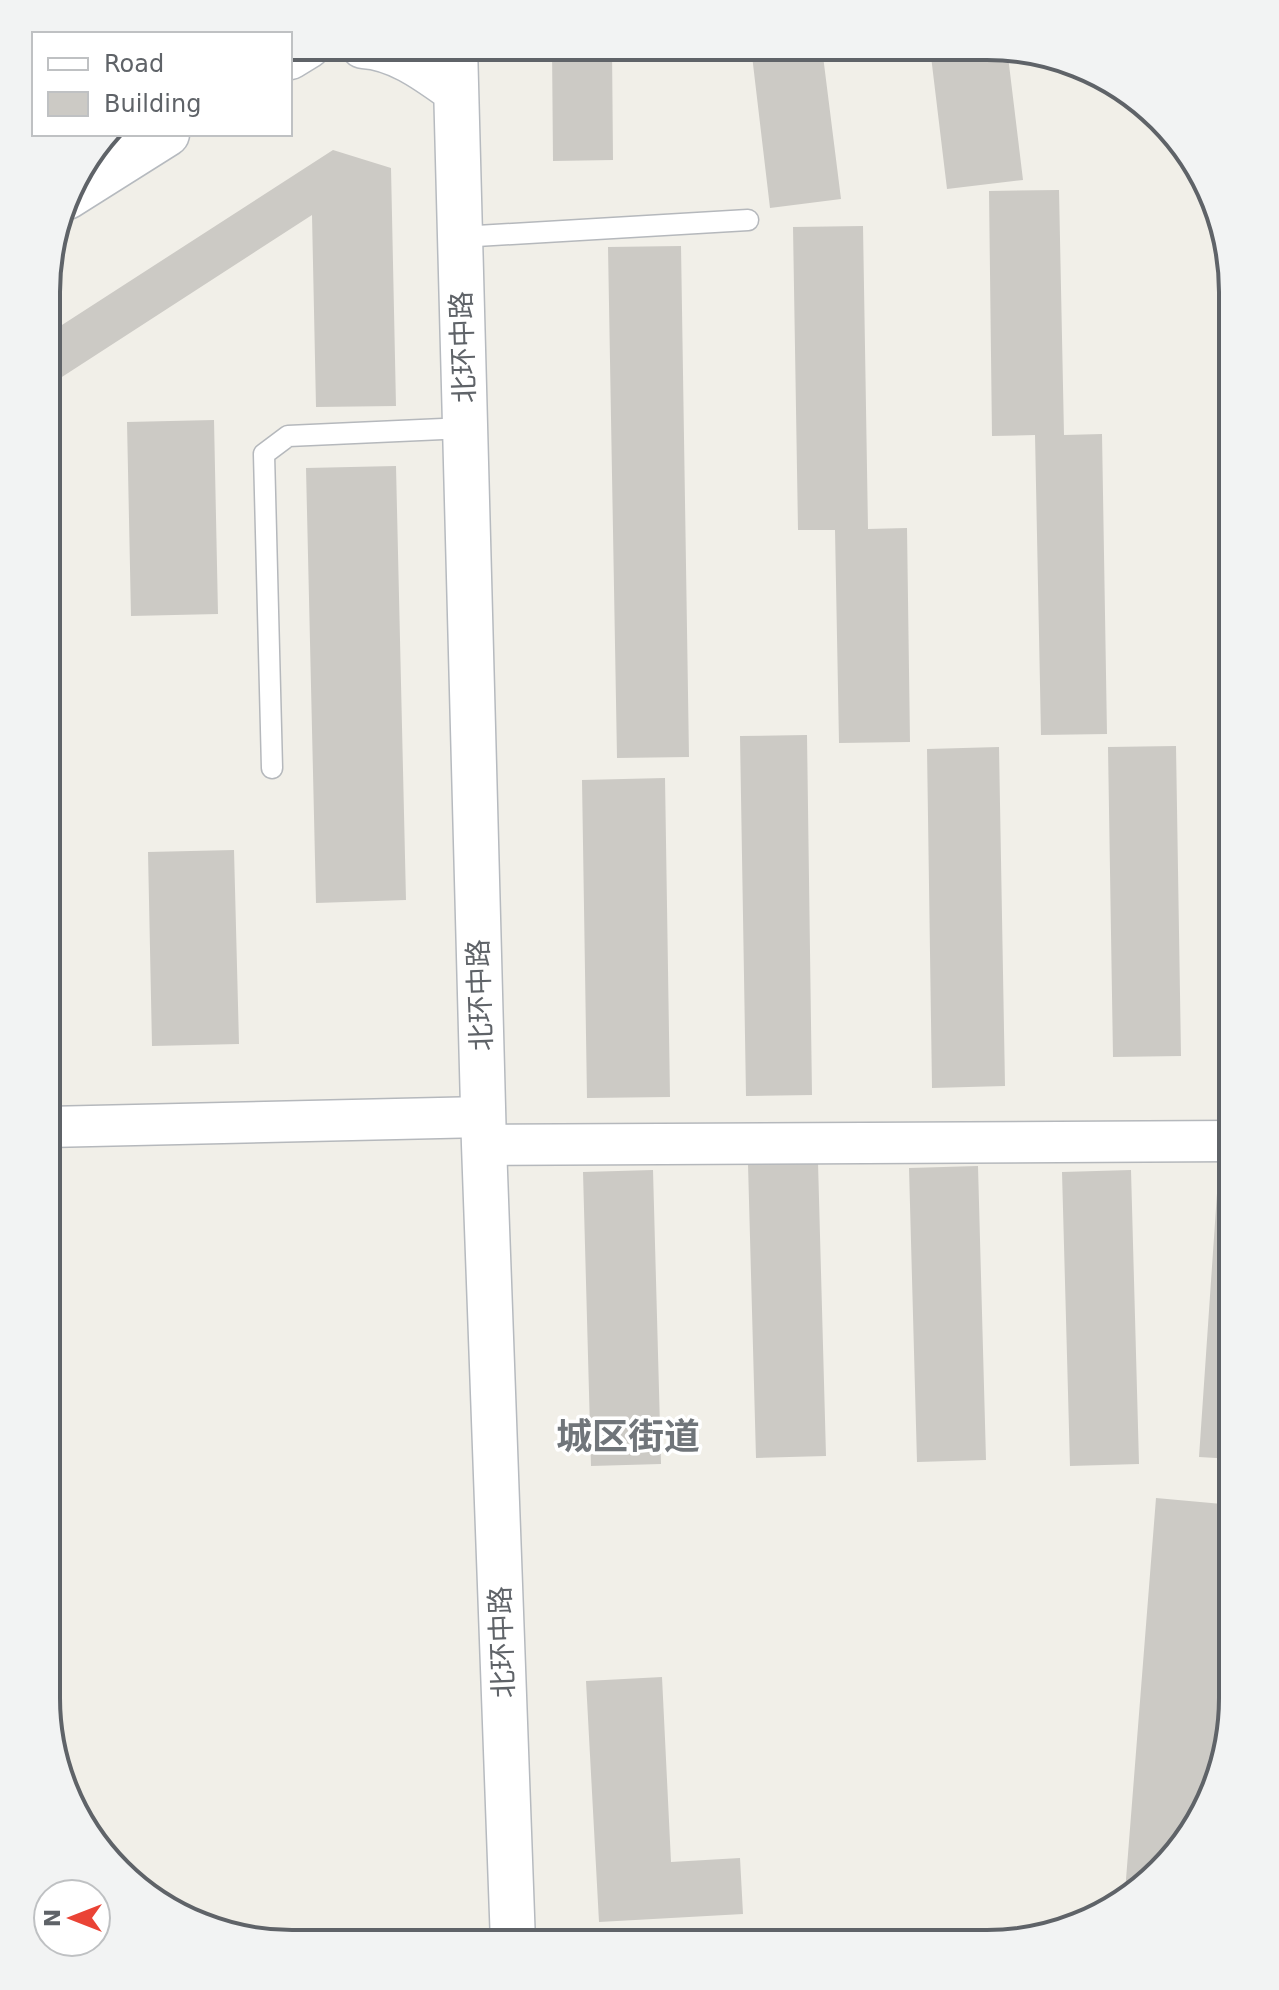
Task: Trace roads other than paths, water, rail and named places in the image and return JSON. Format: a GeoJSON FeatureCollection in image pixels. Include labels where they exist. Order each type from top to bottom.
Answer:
{"type":"FeatureCollection","features":[{"type":"Feature","properties":{"kind":"street"},"geometry":{"type":"LineString","coordinates":[[409,60],[421,65],[456,91]]}},
{"type":"Feature","properties":{"kind":"street","name":"北环中路"},"geometry":{"type":"LineString","coordinates":[[455,60],[484,1131],[513,1930]]}},
{"type":"Feature","properties":{"kind":"street"},"geometry":{"type":"LineString","coordinates":[[87,184],[164,136]]}},
{"type":"Feature","properties":{"kind":"street"},"geometry":{"type":"LineString","coordinates":[[60,1127],[1219,1141]]}},
{"type":"Feature","properties":{"kind":"lane"},"geometry":{"type":"LineString","coordinates":[[460,237],[748,220]]}},
{"type":"Feature","properties":{"kind":"lane"},"geometry":{"type":"LineString","coordinates":[[272,768],[264,454],[288,436],[465,428]]}},
{"type":"Feature","properties":{"kind":"district","name":"城区街道"},"geometry":{"type":"Point","coordinates":[628,1436]}}]}
